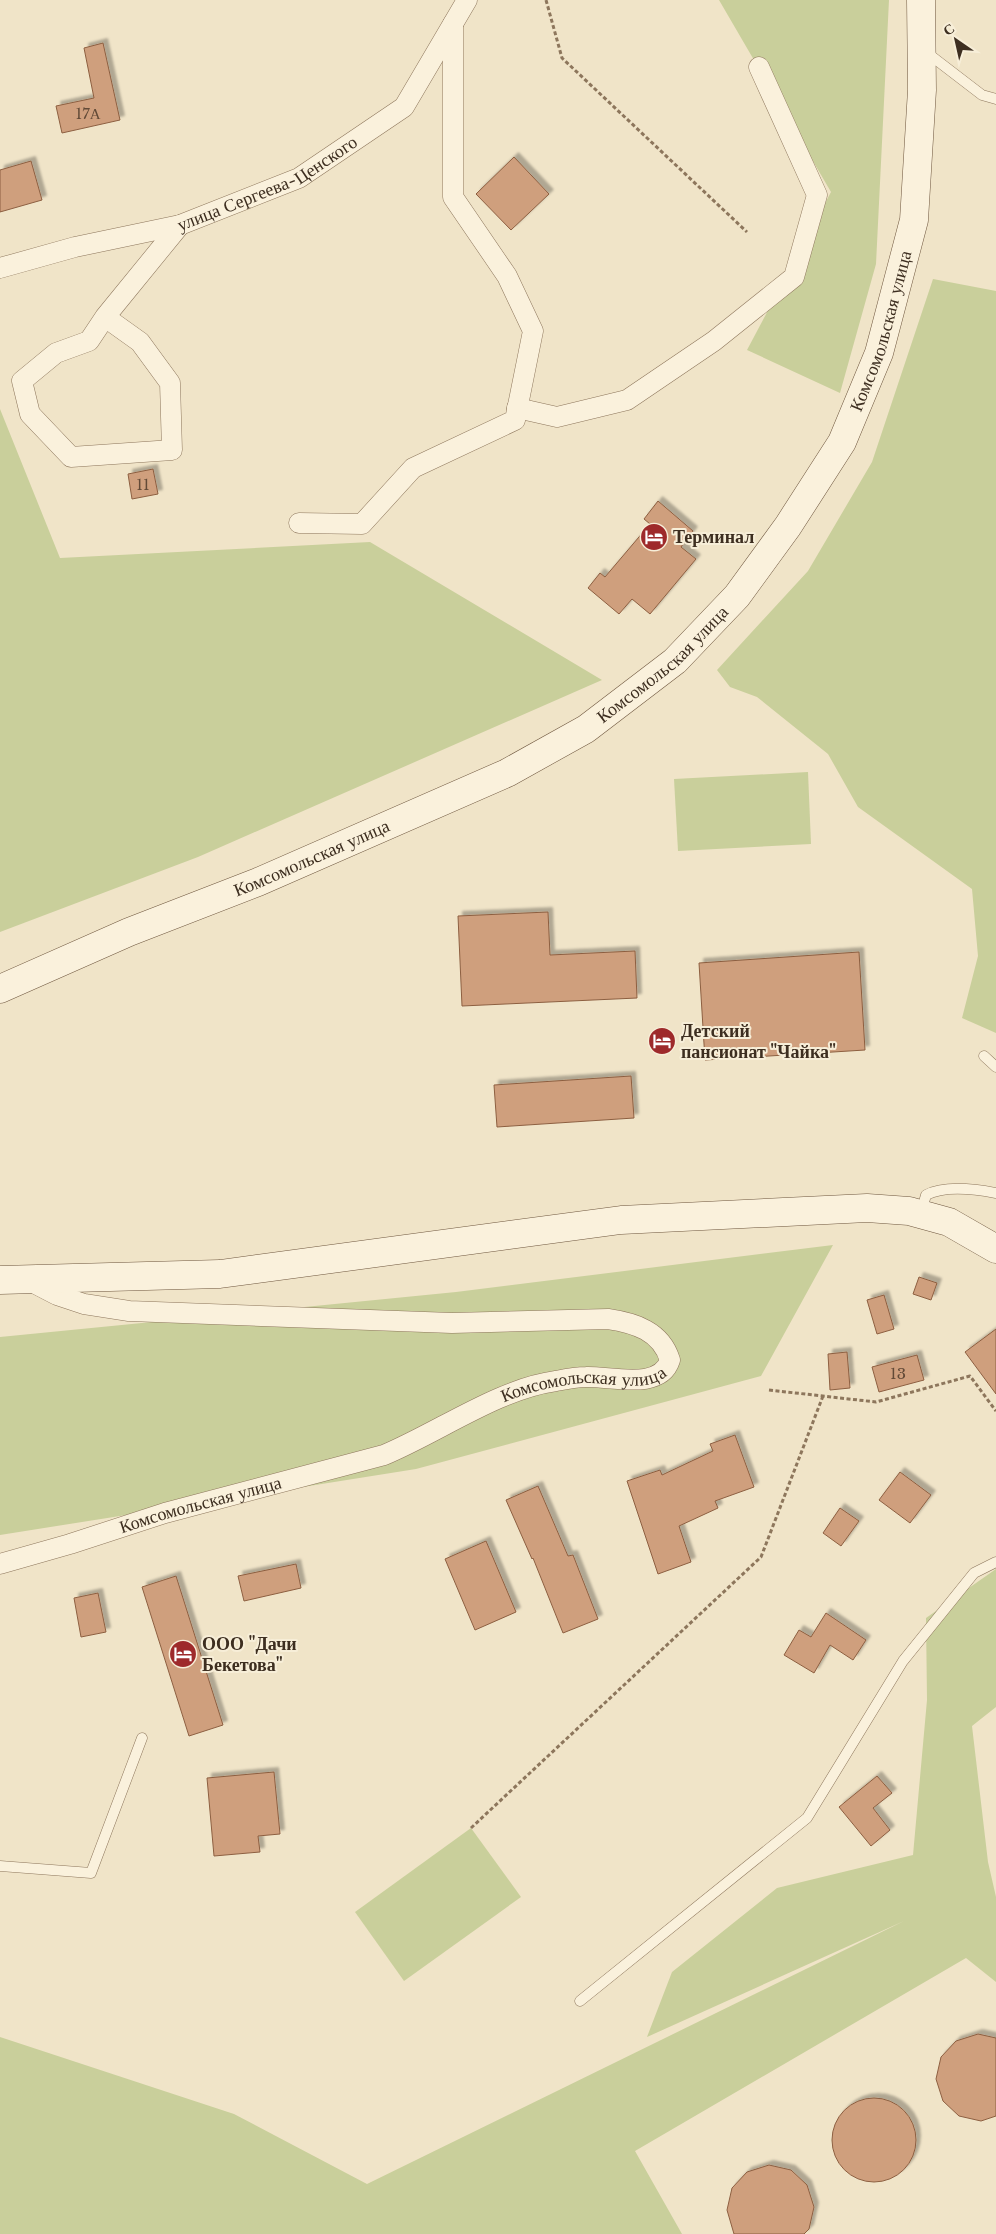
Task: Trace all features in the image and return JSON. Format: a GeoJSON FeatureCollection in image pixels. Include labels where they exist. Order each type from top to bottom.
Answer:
{"type":"FeatureCollection","features":[{"type":"Feature","properties":{"kind":"main road","name":"Комсомольская улица"},"geometry":{"type":"LineString","coordinates":[[0,989],[129,932],[258,882],[507,774],[586,730],[675,661],[737,596],[788,526],[842,442],[879,353],[914,220],[922,90],[921,0]]}},
{"type":"Feature","properties":{"kind":"main road","name":"Комсомольская улица"},"geometry":{"type":"LineString","coordinates":[[13,1280],[220,1274],[621,1220],[867,1208],[909,1211],[949,1222],[996,1249]]}},
{"type":"Feature","properties":{"kind":"street","name":"улица Сергеева-Ценского"},"geometry":{"type":"LineString","coordinates":[[0,268],[75,247],[180,225],[299,178],[404,107],[467,0]]}},
{"type":"Feature","properties":{"kind":"street"},"geometry":{"type":"LineString","coordinates":[[298,523],[362,524],[413,468],[515,420],[533,330],[507,276],[453,197],[453,24]]}},
{"type":"Feature","properties":{"kind":"street"},"geometry":{"type":"LineString","coordinates":[[517,408],[557,417],[628,400],[714,341],[794,277],[818,195],[759,67]]}},
{"type":"Feature","properties":{"kind":"street"},"geometry":{"type":"LineString","coordinates":[[106,317],[140,342],[170,383],[172,450],[70,457],[30,414],[22,381],[56,353],[89,341],[106,317],[180,225]]}},
{"type":"Feature","properties":{"kind":"street","name":"Комсомольская улица"},"geometry":{"type":"LineString","coordinates":[[0,1564],[70,1544],[165,1513],[384,1454],[417,1441],[487,1404],[541,1383],[586,1377],[646,1379],[662,1372],[668,1366],[670,1360],[661,1342],[649,1332],[629,1322],[608,1319],[452,1324],[129,1311],[84,1304],[13,1280]]}},
{"type":"Feature","properties":{"kind":"lane"},"geometry":{"type":"LineString","coordinates":[[922,48],[982,95],[996,99]]}},
{"type":"Feature","properties":{"kind":"lane"},"geometry":{"type":"LineString","coordinates":[[984,1056],[996,1067]]}},
{"type":"Feature","properties":{"kind":"lane"},"geometry":{"type":"LineString","coordinates":[[921,1214],[926,1195],[935,1190],[979,1190],[996,1193]]}},
{"type":"Feature","properties":{"kind":"lane"},"geometry":{"type":"LineString","coordinates":[[580,2001],[807,1818],[903,1661],[974,1573],[996,1562]]}},
{"type":"Feature","properties":{"kind":"lane"},"geometry":{"type":"LineString","coordinates":[[0,1866],[90,1873],[142,1738]]}},
{"type":"Feature","properties":{"kind":"path"},"geometry":{"type":"LineString","coordinates":[[546,0],[562,58],[746,232]]}},
{"type":"Feature","properties":{"kind":"path"},"geometry":{"type":"LineString","coordinates":[[769,1390],[876,1402],[970,1376],[996,1411]]}},
{"type":"Feature","properties":{"kind":"path"},"geometry":{"type":"LineString","coordinates":[[471,1828],[761,1557],[823,1396]]}},
{"type":"Feature","properties":{"kind":"green space"},"geometry":{"type":"Polygon","coordinates":[[[719,0],[889,0],[876,264],[840,393],[747,350],[831,192],[719,0]]]}},
{"type":"Feature","properties":{"kind":"green space"},"geometry":{"type":"Polygon","coordinates":[[[933,279],[996,291],[996,1033],[962,1018],[978,956],[972,889],[858,807],[828,754],[757,697],[730,687],[717,670],[808,571],[872,462],[933,279]]]}},
{"type":"Feature","properties":{"kind":"green space"},"geometry":{"type":"Polygon","coordinates":[[[0,409],[60,558],[370,542],[602,680],[198,857],[0,932],[0,409]]]}},
{"type":"Feature","properties":{"kind":"green space"},"geometry":{"type":"Polygon","coordinates":[[[808,772],[811,844],[678,851],[674,779],[808,772]]]}},
{"type":"Feature","properties":{"kind":"green space"},"geometry":{"type":"Polygon","coordinates":[[[833,1245],[761,1376],[416,1469],[0,1535],[0,1337],[456,1292],[833,1245]]]}},
{"type":"Feature","properties":{"kind":"green space"},"geometry":{"type":"Polygon","coordinates":[[[996,1569],[996,1707],[972,1726],[988,1862],[996,1897],[996,1982],[966,1958],[635,2151],[682,2234],[0,2234],[0,2037],[234,2114],[367,2184],[904,1921],[647,2037],[672,1972],[777,1888],[913,1855],[927,1700],[926,1618],[996,1569]]]}},
{"type":"Feature","properties":{"kind":"green space"},"geometry":{"type":"Polygon","coordinates":[[[471,1828],[521,1897],[404,1981],[355,1912],[471,1828]]]}},
{"type":"Feature","properties":{"kind":"building"},"geometry":{"type":"Polygon","coordinates":[[[103,43],[120,120],[62,133],[56,106],[94,98],[84,48],[103,43]]]}},
{"type":"Feature","properties":{"kind":"building"},"geometry":{"type":"Polygon","coordinates":[[[514,157],[549,194],[511,230],[476,194],[514,157]]]}},
{"type":"Feature","properties":{"kind":"building"},"geometry":{"type":"Polygon","coordinates":[[[31,161],[42,200],[0,212],[0,170],[31,161]]]}},
{"type":"Feature","properties":{"kind":"building"},"geometry":{"type":"Polygon","coordinates":[[[153,469],[158,494],[132,499],[128,474],[153,469]]]}},
{"type":"Feature","properties":{"kind":"building"},"geometry":{"type":"Polygon","coordinates":[[[658,501],[693,531],[681,547],[696,559],[650,614],[632,599],[619,614],[588,588],[600,573],[605,577],[650,524],[644,519],[658,501]]]}},
{"type":"Feature","properties":{"kind":"building"},"geometry":{"type":"Polygon","coordinates":[[[548,912],[550,955],[635,951],[637,998],[462,1006],[458,916],[548,912]]]}},
{"type":"Feature","properties":{"kind":"building"},"geometry":{"type":"Polygon","coordinates":[[[859,952],[865,1050],[705,1060],[699,963],[859,952]]]}},
{"type":"Feature","properties":{"kind":"building"},"geometry":{"type":"Polygon","coordinates":[[[631,1076],[634,1118],[497,1127],[494,1085],[631,1076]]]}},
{"type":"Feature","properties":{"kind":"building"},"geometry":{"type":"Polygon","coordinates":[[[919,1277],[937,1283],[931,1300],[913,1294],[919,1277]]]}},
{"type":"Feature","properties":{"kind":"building"},"geometry":{"type":"Polygon","coordinates":[[[884,1295],[894,1329],[877,1334],[867,1300],[884,1295]]]}},
{"type":"Feature","properties":{"kind":"building"},"geometry":{"type":"Polygon","coordinates":[[[996,1329],[996,1394],[965,1352],[996,1329]]]}},
{"type":"Feature","properties":{"kind":"building"},"geometry":{"type":"Polygon","coordinates":[[[847,1352],[850,1388],[830,1390],[828,1354],[847,1352]]]}},
{"type":"Feature","properties":{"kind":"building"},"geometry":{"type":"Polygon","coordinates":[[[917,1355],[924,1380],[879,1392],[872,1367],[917,1355]]]}},
{"type":"Feature","properties":{"kind":"building"},"geometry":{"type":"Polygon","coordinates":[[[735,1435],[754,1487],[715,1501],[718,1508],[679,1526],[691,1562],[658,1574],[627,1481],[660,1470],[662,1475],[713,1451],[710,1444],[735,1435]]]}},
{"type":"Feature","properties":{"kind":"building"},"geometry":{"type":"Polygon","coordinates":[[[900,1472],[931,1495],[910,1523],[879,1500],[900,1472]]]}},
{"type":"Feature","properties":{"kind":"building"},"geometry":{"type":"Polygon","coordinates":[[[538,1486],[568,1556],[573,1555],[598,1619],[563,1633],[533,1558],[506,1500],[538,1486]]]}},
{"type":"Feature","properties":{"kind":"building"},"geometry":{"type":"Polygon","coordinates":[[[840,1508],[859,1521],[841,1546],[823,1533],[840,1508]]]}},
{"type":"Feature","properties":{"kind":"building"},"geometry":{"type":"Polygon","coordinates":[[[486,1541],[516,1612],[475,1630],[445,1559],[486,1541]]]}},
{"type":"Feature","properties":{"kind":"building"},"geometry":{"type":"Polygon","coordinates":[[[296,1564],[301,1588],[244,1601],[238,1576],[296,1564]]]}},
{"type":"Feature","properties":{"kind":"building"},"geometry":{"type":"Polygon","coordinates":[[[176,1576],[223,1725],[189,1736],[142,1587],[176,1576]]]}},
{"type":"Feature","properties":{"kind":"building"},"geometry":{"type":"Polygon","coordinates":[[[98,1593],[106,1632],[81,1637],[74,1598],[98,1593]]]}},
{"type":"Feature","properties":{"kind":"building"},"geometry":{"type":"Polygon","coordinates":[[[826,1613],[866,1640],[853,1660],[830,1645],[814,1673],[784,1655],[799,1630],[811,1637],[826,1613]]]}},
{"type":"Feature","properties":{"kind":"building"},"geometry":{"type":"Polygon","coordinates":[[[274,1772],[280,1834],[258,1836],[260,1852],[214,1856],[207,1778],[274,1772]]]}},
{"type":"Feature","properties":{"kind":"building"},"geometry":{"type":"Polygon","coordinates":[[[877,1776],[892,1793],[873,1808],[890,1830],[871,1846],[839,1807],[877,1776]]]}},
{"type":"Feature","properties":{"kind":"building"},"geometry":{"type":"Polygon","coordinates":[[[978,2034],[996,2038],[996,2116],[981,2121],[959,2116],[943,2101],[936,2079],[941,2057],[956,2041],[978,2034]]]}},
{"type":"Feature","properties":{"kind":"building"},"geometry":{"type":"Polygon","coordinates":[[[866,2098],[882,2098],[898,2105],[909,2116],[916,2132],[913,2156],[904,2170],[898,2175],[882,2182],[866,2182],[850,2175],[839,2164],[832,2148],[832,2132],[839,2116],[850,2105],[866,2098]]]}},
{"type":"Feature","properties":{"kind":"building"},"geometry":{"type":"Polygon","coordinates":[[[769,2165],[791,2170],[807,2185],[814,2207],[809,2229],[804,2234],[734,2234],[727,2210],[732,2188],[747,2172],[769,2165]]]}},
{"type":"Feature","properties":{"kind":"place","name":"Терминал"},"geometry":{"type":"Point","coordinates":[654,537]}},
{"type":"Feature","properties":{"kind":"place","name":"Детский пансионат \"Чайка\""},"geometry":{"type":"Point","coordinates":[662,1041]}},
{"type":"Feature","properties":{"kind":"place","name":"ООО \"Дачи Бекетова\""},"geometry":{"type":"Point","coordinates":[183,1654]}}]}
